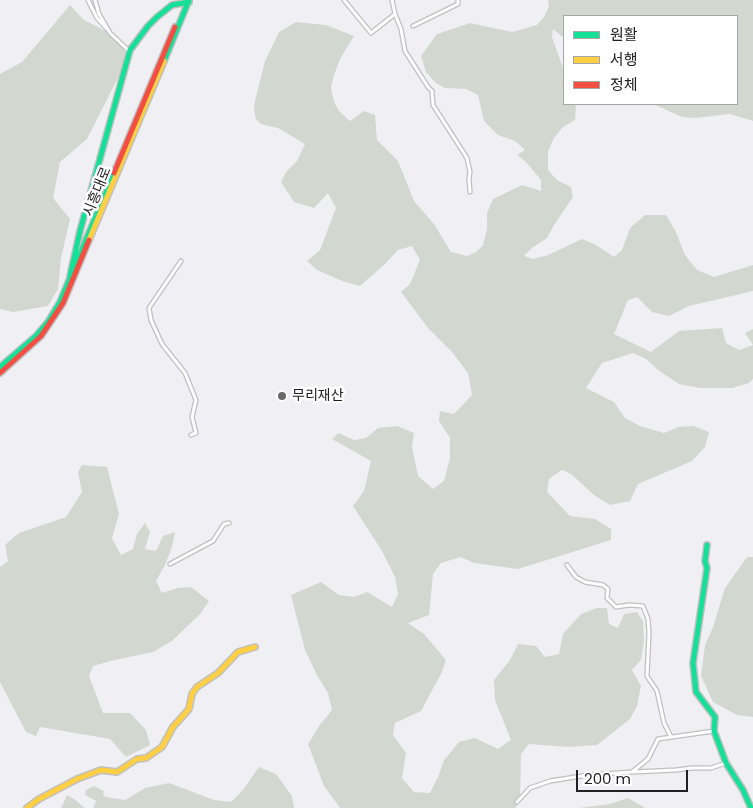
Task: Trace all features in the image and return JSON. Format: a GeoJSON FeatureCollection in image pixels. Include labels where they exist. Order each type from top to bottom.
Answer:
{"type":"FeatureCollection","features":[{"type":"Feature","properties":{"kind":"street"},"geometry":{"type":"LineString","coordinates":[[88,0],[97,18],[130,52]]}},
{"type":"Feature","properties":{"kind":"street"},"geometry":{"type":"LineString","coordinates":[[94,0],[99,14],[110,33]]}},
{"type":"Feature","properties":{"kind":"street"},"geometry":{"type":"LineString","coordinates":[[344,0],[372,33],[396,14]]}},
{"type":"Feature","properties":{"kind":"street"},"geometry":{"type":"LineString","coordinates":[[392,0],[401,29],[405,51],[432,91],[433,105],[467,158],[470,172],[470,192]]}},
{"type":"Feature","properties":{"kind":"street"},"geometry":{"type":"LineString","coordinates":[[70,281],[70,272],[80,231],[130,52],[156,17],[172,5],[187,1]]}},
{"type":"Feature","properties":{"kind":"street","name":"시흥대로"},"geometry":{"type":"LineString","coordinates":[[0,368],[24,348],[54,313],[70,281],[187,1]]}},
{"type":"Feature","properties":{"kind":"street","name":"시흥대로"},"geometry":{"type":"LineString","coordinates":[[0,373],[41,336],[63,303],[187,1]]}},
{"type":"Feature","properties":{"kind":"street"},"geometry":{"type":"LineString","coordinates":[[413,26],[458,2]]}},
{"type":"Feature","properties":{"kind":"street"},"geometry":{"type":"LineString","coordinates":[[181,261],[149,308],[151,320],[162,344],[185,374],[196,400],[192,418],[196,433],[191,435]]}},
{"type":"Feature","properties":{"kind":"street"},"geometry":{"type":"LineString","coordinates":[[170,564],[213,541],[224,524],[229,524]]}},
{"type":"Feature","properties":{"kind":"street"},"geometry":{"type":"LineString","coordinates":[[707,545],[705,561],[707,568],[697,631],[694,671],[696,692],[715,717],[714,731],[726,763],[743,790],[751,808]]}},
{"type":"Feature","properties":{"kind":"street"},"geometry":{"type":"LineString","coordinates":[[567,565],[576,577],[586,582],[603,585],[608,589],[607,598],[616,607],[629,605],[643,606],[648,619],[649,634],[647,676],[657,691],[664,723],[671,737]]}},
{"type":"Feature","properties":{"kind":"street"},"geometry":{"type":"LineString","coordinates":[[27,808],[39,799],[77,779],[101,770],[117,772],[137,759],[146,758],[162,747],[173,727],[189,709],[192,694],[197,687],[218,673],[238,652],[255,646]]}},
{"type":"Feature","properties":{"kind":"street"},"geometry":{"type":"LineString","coordinates":[[632,772],[648,759],[658,739],[714,731]]}},
{"type":"Feature","properties":{"kind":"street"},"geometry":{"type":"LineString","coordinates":[[516,802],[530,788],[550,781],[588,775],[711,768],[726,763]]}},
{"type":"Feature","properties":{"kind":"shaded area"},"geometry":{"type":"Polygon","coordinates":[[[548,0],[753,0],[753,121],[730,114],[695,118],[682,117],[655,105],[738,105],[738,15],[563,15],[563,37],[553,29],[552,37],[563,68],[563,105],[576,105],[575,120],[563,127],[554,138],[548,151],[548,170],[557,180],[571,187],[573,197],[547,238],[524,256],[533,259],[548,255],[582,239],[596,245],[614,257],[622,250],[630,228],[645,215],[666,215],[675,230],[685,255],[697,270],[714,277],[753,265],[753,291],[689,306],[669,316],[652,312],[637,297],[628,300],[614,334],[651,352],[679,331],[722,328],[726,343],[739,350],[753,345],[753,379],[749,383],[732,388],[700,388],[679,384],[658,370],[646,359],[633,353],[602,363],[586,388],[614,402],[625,418],[640,426],[664,433],[679,427],[693,426],[709,432],[705,447],[692,461],[638,484],[630,501],[610,505],[594,495],[571,474],[562,470],[549,479],[547,492],[570,516],[595,519],[611,529],[611,540],[518,569],[474,563],[461,557],[441,563],[433,574],[429,615],[408,623],[424,634],[446,660],[441,674],[421,711],[395,723],[393,735],[406,753],[402,778],[414,792],[430,793],[444,760],[459,742],[475,738],[498,749],[511,740],[495,700],[494,680],[510,660],[518,644],[536,646],[545,657],[559,654],[563,634],[581,614],[597,608],[607,608],[609,624],[618,628],[624,614],[637,612],[643,621],[644,641],[641,660],[632,670],[641,686],[637,706],[630,719],[597,745],[569,747],[529,744],[521,754],[520,802],[515,808],[340,808],[324,786],[308,744],[332,710],[328,693],[305,650],[291,595],[321,582],[339,595],[354,597],[367,592],[392,607],[398,594],[395,577],[382,551],[353,506],[364,491],[371,461],[332,439],[338,433],[354,440],[366,438],[378,428],[397,426],[414,433],[412,447],[418,476],[433,489],[444,481],[450,458],[450,438],[439,421],[440,411],[454,414],[472,395],[468,373],[452,352],[428,328],[401,292],[410,284],[420,260],[412,246],[398,250],[360,286],[342,281],[317,270],[307,261],[320,250],[336,208],[328,193],[314,208],[294,202],[281,182],[286,172],[297,161],[305,144],[278,128],[261,124],[256,119],[255,101],[265,61],[279,32],[296,22],[326,25],[354,36],[340,59],[333,78],[331,88],[334,102],[339,111],[350,121],[364,111],[375,115],[377,140],[398,161],[414,201],[434,224],[451,252],[467,256],[476,252],[483,245],[487,229],[487,213],[493,199],[522,185],[541,191],[541,180],[526,162],[517,155],[525,150],[515,141],[498,135],[484,121],[478,95],[466,89],[445,88],[436,83],[426,72],[421,56],[437,34],[470,23],[512,32],[537,25],[544,17],[549,6],[548,0]]]}},
{"type":"Feature","properties":{"kind":"shaded area"},"geometry":{"type":"Polygon","coordinates":[[[70,5],[84,20],[110,33],[124,47],[126,62],[87,139],[60,162],[53,198],[70,219],[61,258],[58,289],[48,306],[13,312],[0,309],[0,74],[22,62],[70,5]]]}},
{"type":"Feature","properties":{"kind":"shaded area"},"geometry":{"type":"Polygon","coordinates":[[[753,329],[753,345],[745,333],[753,329]]]}},
{"type":"Feature","properties":{"kind":"shaded area"},"geometry":{"type":"Polygon","coordinates":[[[82,465],[107,467],[119,514],[112,538],[121,555],[133,549],[137,534],[145,523],[150,532],[145,549],[156,551],[163,536],[175,532],[172,547],[156,581],[162,593],[177,588],[191,587],[209,601],[201,613],[172,641],[153,652],[93,666],[89,676],[103,713],[130,713],[146,730],[150,745],[126,757],[110,739],[40,727],[36,736],[26,732],[0,682],[0,567],[8,561],[5,545],[19,533],[66,517],[82,492],[78,472],[82,465]]]}},
{"type":"Feature","properties":{"kind":"shaded area"},"geometry":{"type":"Polygon","coordinates":[[[747,557],[753,557],[753,717],[737,715],[713,702],[701,676],[705,645],[713,627],[725,588],[747,557]]]}},
{"type":"Feature","properties":{"kind":"shaded area"},"geometry":{"type":"Polygon","coordinates":[[[259,767],[276,774],[292,796],[294,808],[93,808],[96,801],[85,795],[86,790],[94,786],[104,791],[103,795],[106,797],[125,800],[145,788],[169,783],[214,800],[231,802],[243,790],[259,767]]]}},
{"type":"Feature","properties":{"kind":"shaded area"},"geometry":{"type":"Polygon","coordinates":[[[67,795],[74,799],[85,808],[61,808],[67,795]]]}},
{"type":"Feature","properties":{"kind":"shaded area"},"geometry":{"type":"Polygon","coordinates":[[[628,798],[645,808],[579,808],[610,804],[628,798]]]}},
{"type":"Feature","properties":{"kind":"traffic: fast"},"geometry":{"type":"LineString","coordinates":[[164,61],[189,0]]}},
{"type":"Feature","properties":{"kind":"traffic: fast"},"geometry":{"type":"LineString","coordinates":[[70,276],[80,231],[130,50],[157,17],[172,5],[189,2]]}},
{"type":"Feature","properties":{"kind":"traffic: fast"},"geometry":{"type":"LineString","coordinates":[[0,367],[36,336],[48,322],[60,302],[114,173]]}},
{"type":"Feature","properties":{"kind":"traffic: fast"},"geometry":{"type":"LineString","coordinates":[[707,545],[705,561],[707,568],[693,663],[696,692],[715,717],[714,731],[726,763],[743,790],[751,808]]}},
{"type":"Feature","properties":{"kind":"traffic: slow"},"geometry":{"type":"LineString","coordinates":[[89,240],[164,61]]}},
{"type":"Feature","properties":{"kind":"traffic: slow"},"geometry":{"type":"LineString","coordinates":[[27,808],[39,799],[77,779],[101,770],[117,772],[137,759],[146,758],[162,747],[173,727],[189,709],[192,694],[197,687],[218,673],[238,652],[255,647]]}},
{"type":"Feature","properties":{"kind":"traffic: jam"},"geometry":{"type":"LineString","coordinates":[[114,173],[175,27]]}},
{"type":"Feature","properties":{"kind":"traffic: jam"},"geometry":{"type":"LineString","coordinates":[[0,373],[41,336],[63,303],[89,240]]}},
{"type":"Feature","properties":{"kind":"place","name":"무리재산"},"geometry":{"type":"Point","coordinates":[282,396]}}]}
